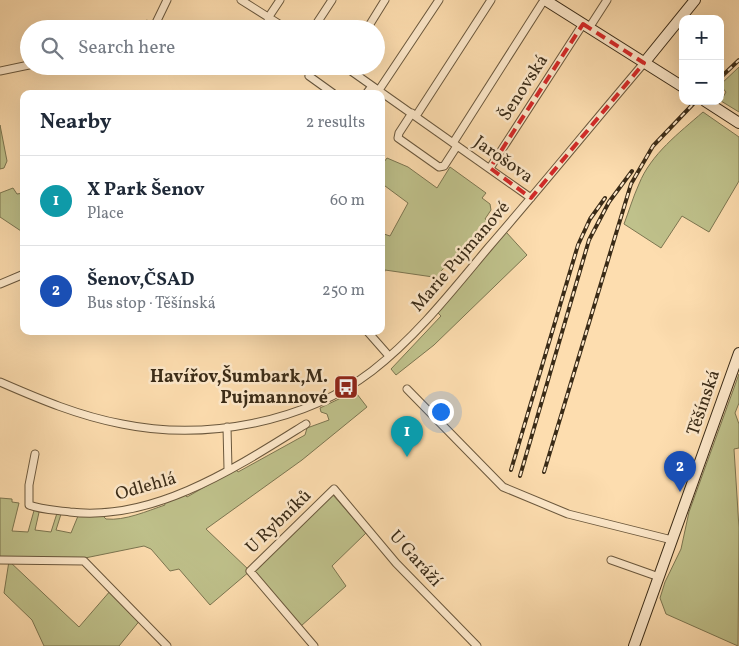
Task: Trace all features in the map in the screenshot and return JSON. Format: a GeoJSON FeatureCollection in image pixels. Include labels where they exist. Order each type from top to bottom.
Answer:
{"type":"FeatureCollection","features":[{"type":"Feature","properties":{"kind":"main road"},"geometry":{"type":"LineString","coordinates":[[545,0],[679,85]]}},
{"type":"Feature","properties":{"kind":"main road"},"geometry":{"type":"LineString","coordinates":[[644,63],[695,0]]}},
{"type":"Feature","properties":{"kind":"main road"},"geometry":{"type":"LineString","coordinates":[[711,105],[739,123]]}},
{"type":"Feature","properties":{"kind":"main road","name":"Těšínská"},"geometry":{"type":"LineString","coordinates":[[634,646],[739,352]]}},
{"type":"Feature","properties":{"kind":"street"},"geometry":{"type":"LineString","coordinates":[[157,20],[167,0]]}},
{"type":"Feature","properties":{"kind":"street"},"geometry":{"type":"LineString","coordinates":[[241,0],[271,20]]}},
{"type":"Feature","properties":{"kind":"street"},"geometry":{"type":"LineString","coordinates":[[268,18],[280,0]]}},
{"type":"Feature","properties":{"kind":"street"},"geometry":{"type":"LineString","coordinates":[[319,20],[332,0]]}},
{"type":"Feature","properties":{"kind":"street"},"geometry":{"type":"LineString","coordinates":[[373,20],[385,0]]}},
{"type":"Feature","properties":{"kind":"street"},"geometry":{"type":"LineString","coordinates":[[380,90],[438,0]]}},
{"type":"Feature","properties":{"kind":"street"},"geometry":{"type":"LineString","coordinates":[[414,115],[491,0]]}},
{"type":"Feature","properties":{"kind":"street"},"geometry":{"type":"LineString","coordinates":[[455,144],[545,0]]}},
{"type":"Feature","properties":{"kind":"street","name":"Šenovská"},"geometry":{"type":"LineString","coordinates":[[490,168],[586,26],[607,0]]}},
{"type":"Feature","properties":{"kind":"street","name":"Marie Pujmanové"},"geometry":{"type":"LineString","coordinates":[[0,382],[73,412],[128,426],[189,430],[227,427],[264,421],[298,410],[355,382],[389,356],[427,320],[644,63]]}},
{"type":"Feature","properties":{"kind":"street"},"geometry":{"type":"LineString","coordinates":[[0,71],[20,67]]}},
{"type":"Feature","properties":{"kind":"street"},"geometry":{"type":"LineString","coordinates":[[310,75],[328,90]]}},
{"type":"Feature","properties":{"kind":"street","name":"Jarošova"},"geometry":{"type":"LineString","coordinates":[[357,75],[380,90]]}},
{"type":"Feature","properties":{"kind":"street"},"geometry":{"type":"LineString","coordinates":[[369,90],[372,86]]}},
{"type":"Feature","properties":{"kind":"street","name":"Jarošova"},"geometry":{"type":"LineString","coordinates":[[385,94],[531,198]]}},
{"type":"Feature","properties":{"kind":"street","name":"Jarošova"},"geometry":{"type":"LineString","coordinates":[[414,115],[399,133],[398,138],[439,167],[444,166],[455,144]]}},
{"type":"Feature","properties":{"kind":"street"},"geometry":{"type":"LineString","coordinates":[[0,284],[20,276]]}},
{"type":"Feature","properties":{"kind":"street"},"geometry":{"type":"LineString","coordinates":[[371,335],[389,356]]}},
{"type":"Feature","properties":{"kind":"street"},"geometry":{"type":"LineString","coordinates":[[407,389],[502,487],[568,514],[672,540]]}},
{"type":"Feature","properties":{"kind":"street","name":"Odlehlá"},"geometry":{"type":"LineString","coordinates":[[35,454],[29,485],[29,505],[74,512],[108,513],[145,505],[195,488],[250,459],[306,424]]}},
{"type":"Feature","properties":{"kind":"street"},"geometry":{"type":"LineString","coordinates":[[227,427],[228,469]]}},
{"type":"Feature","properties":{"kind":"street","name":"U Rybníků"},"geometry":{"type":"LineString","coordinates":[[314,646],[250,571],[334,489]]}},
{"type":"Feature","properties":{"kind":"street","name":"U Garáží"},"geometry":{"type":"LineString","coordinates":[[334,489],[396,562],[477,646]]}},
{"type":"Feature","properties":{"kind":"street"},"geometry":{"type":"LineString","coordinates":[[0,560],[84,560],[167,646]]}},
{"type":"Feature","properties":{"kind":"street"},"geometry":{"type":"LineString","coordinates":[[611,560],[659,577]]}},
{"type":"Feature","properties":{"kind":"highlighted area"},"geometry":{"type":"Polygon","coordinates":[[[583,24],[644,63],[531,198],[490,168],[583,24]]]}},
{"type":"Feature","properties":{"kind":"green space"},"geometry":{"type":"Polygon","coordinates":[[[739,67],[739,112],[724,103],[726,92],[724,90],[724,81],[739,67]]]}},
{"type":"Feature","properties":{"kind":"green space"},"geometry":{"type":"Polygon","coordinates":[[[703,112],[739,137],[739,181],[709,232],[682,216],[661,248],[624,224],[644,173],[651,163],[675,136],[703,112]]]}},
{"type":"Feature","properties":{"kind":"green space"},"geometry":{"type":"Polygon","coordinates":[[[0,125],[7,161],[4,168],[0,169],[0,125]]]}},
{"type":"Feature","properties":{"kind":"green space"},"geometry":{"type":"Polygon","coordinates":[[[387,158],[408,167],[437,188],[450,167],[486,193],[482,198],[490,204],[491,210],[485,219],[491,223],[441,271],[440,278],[385,270],[385,234],[390,236],[408,203],[385,186],[385,161],[387,158]]]}},
{"type":"Feature","properties":{"kind":"green space"},"geometry":{"type":"Polygon","coordinates":[[[13,188],[17,194],[20,194],[20,230],[0,217],[0,193],[13,188]]]}},
{"type":"Feature","properties":{"kind":"green space"},"geometry":{"type":"Polygon","coordinates":[[[506,232],[527,255],[434,345],[396,375],[391,369],[441,316],[438,313],[506,232]]]}},
{"type":"Feature","properties":{"kind":"green space"},"geometry":{"type":"Polygon","coordinates":[[[739,374],[739,403],[735,413],[739,424],[739,448],[734,449],[739,528],[738,646],[666,614],[660,598],[665,582],[681,549],[689,512],[739,374]]]}},
{"type":"Feature","properties":{"kind":"green space"},"geometry":{"type":"Polygon","coordinates":[[[357,394],[367,407],[302,460],[206,529],[250,571],[210,605],[179,569],[170,571],[151,549],[144,546],[80,559],[0,560],[0,498],[12,499],[12,502],[19,503],[12,531],[28,532],[35,507],[40,508],[35,530],[51,532],[58,510],[62,511],[56,530],[71,533],[78,516],[103,516],[106,519],[113,519],[136,515],[165,505],[164,501],[183,493],[187,497],[236,469],[238,472],[305,435],[307,428],[329,420],[327,414],[321,412],[320,408],[343,397],[357,394]]]}},
{"type":"Feature","properties":{"kind":"green space"},"geometry":{"type":"Polygon","coordinates":[[[333,495],[366,533],[332,566],[346,586],[301,626],[254,572],[333,495]]]}},
{"type":"Feature","properties":{"kind":"green space"},"geometry":{"type":"Polygon","coordinates":[[[9,561],[79,627],[111,590],[141,619],[119,646],[44,646],[32,620],[4,593],[9,561]]]}},
{"type":"Feature","properties":{"kind":"railway"},"geometry":{"type":"LineString","coordinates":[[724,74],[739,60]]}},
{"type":"Feature","properties":{"kind":"railway"},"geometry":{"type":"LineString","coordinates":[[544,472],[631,184],[653,146],[692,105]]}},
{"type":"Feature","properties":{"kind":"railway"},"geometry":{"type":"LineString","coordinates":[[520,476],[589,240],[609,202],[632,171]]}},
{"type":"Feature","properties":{"kind":"railway"},"geometry":{"type":"LineString","coordinates":[[511,470],[578,245],[590,219],[605,198]]}},
{"type":"Feature","properties":{"kind":"place","name":"Havířov,Šumbark,M. Pujmannové"},"geometry":{"type":"Point","coordinates":[346,387]}},
{"type":"Feature","properties":{"kind":"place","name":"X Park Šenov"},"geometry":{"type":"Point","coordinates":[407,457]}},
{"type":"Feature","properties":{"kind":"place","name":"Šenov,ČSAD"},"geometry":{"type":"Point","coordinates":[680,492]}}]}
